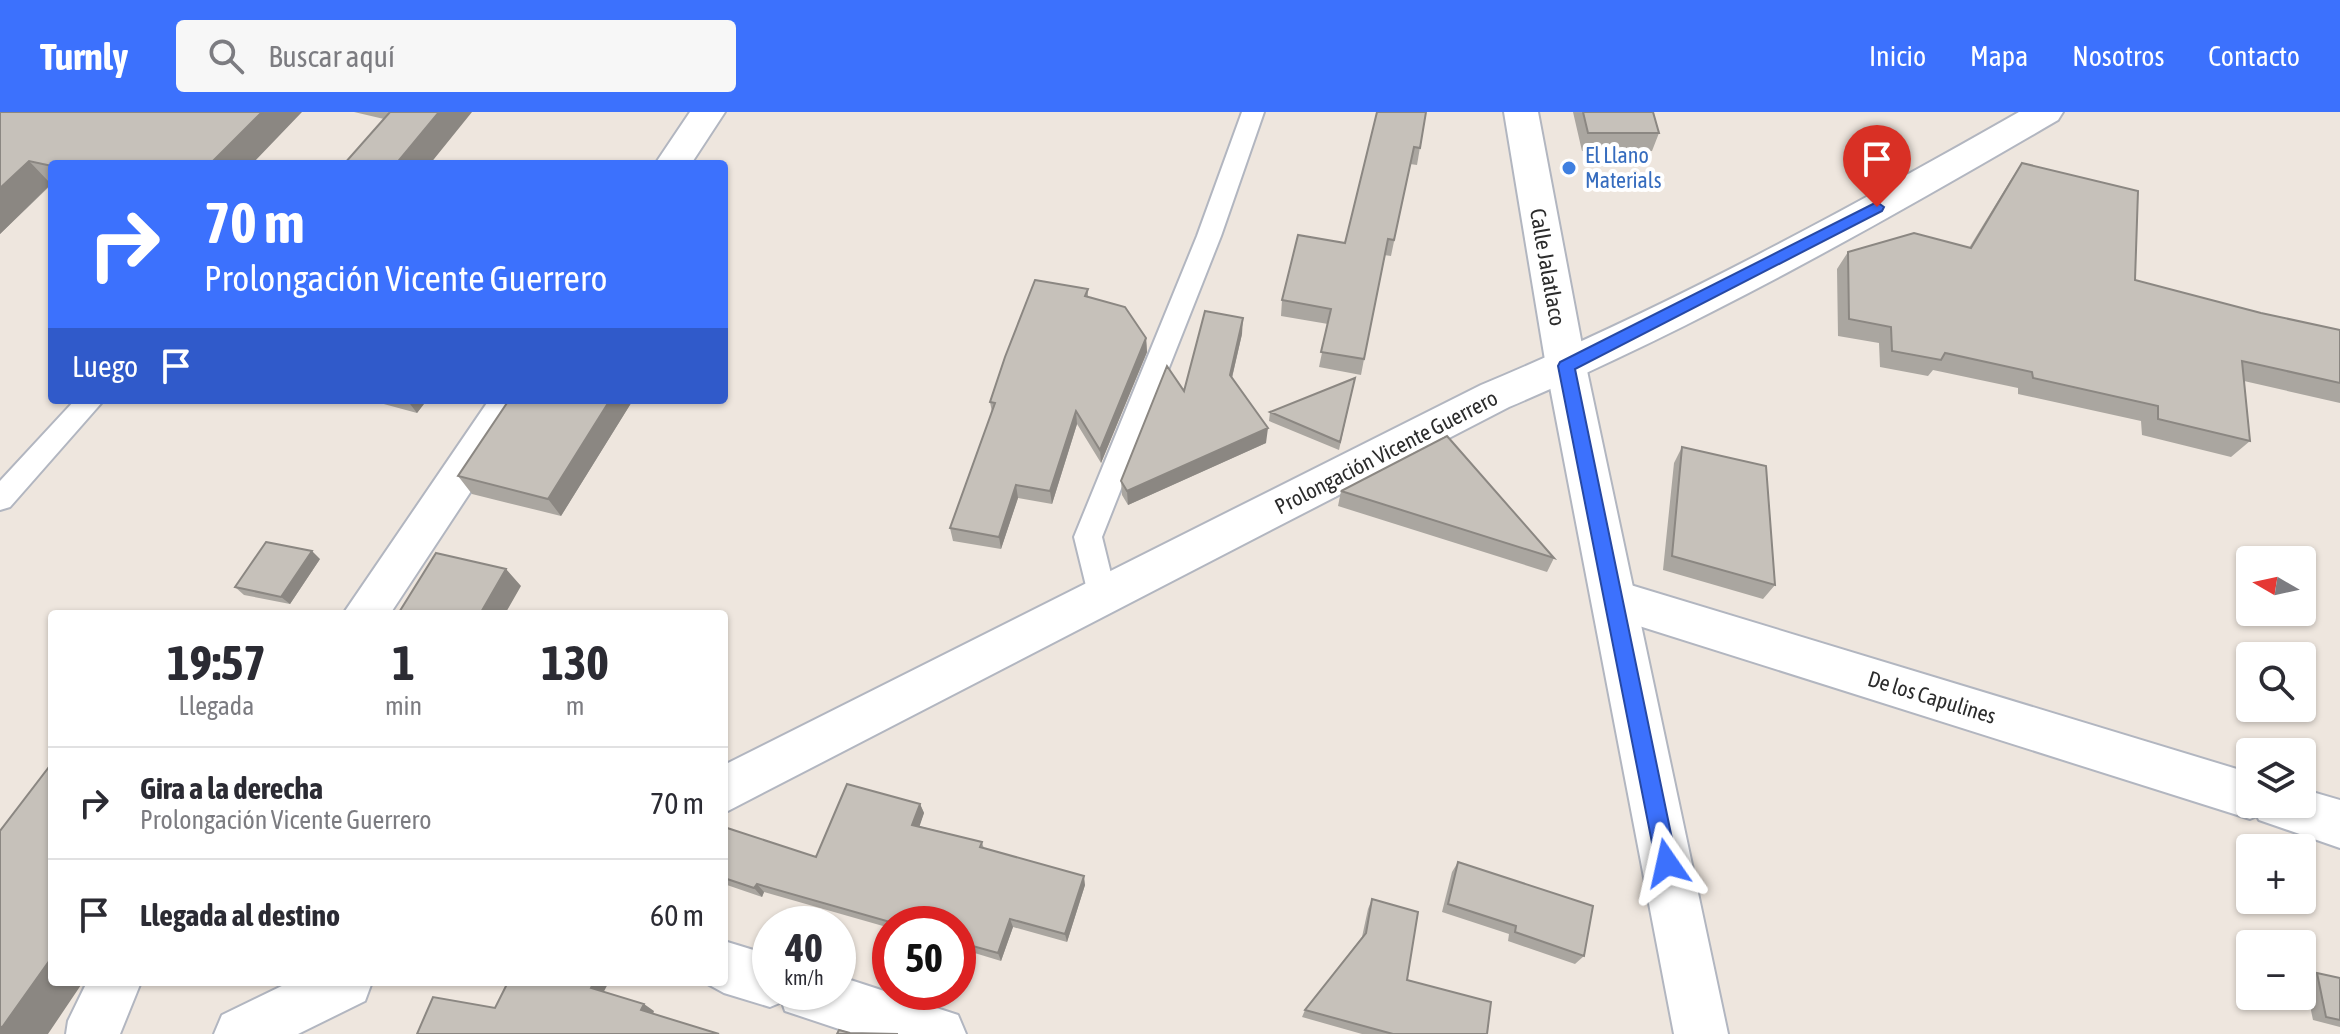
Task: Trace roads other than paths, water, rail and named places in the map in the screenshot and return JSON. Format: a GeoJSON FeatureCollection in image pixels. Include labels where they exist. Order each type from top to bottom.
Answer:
{"type":"FeatureCollection","features":[{"type":"Feature","properties":{"kind":"street"},"geometry":{"type":"LineString","coordinates":[[676,160],[708,112]]}},
{"type":"Feature","properties":{"kind":"street","name":"Calle Jalatlaco"},"geometry":{"type":"LineString","coordinates":[[1521,112],[1566,366],[1701,1034]]}},
{"type":"Feature","properties":{"kind":"street","name":"Prolongación Vicente Guerrero"},"geometry":{"type":"LineString","coordinates":[[728,788],[1102,594],[1495,396],[1566,366],[1691,305],[1930,179],[2046,112]]}},
{"type":"Feature","properties":{"kind":"street"},"geometry":{"type":"LineString","coordinates":[[368,610],[508,404]]}},
{"type":"Feature","properties":{"kind":"street","name":"De los Capulines"},"geometry":{"type":"LineString","coordinates":[[1614,599],[2236,792]]}},
{"type":"Feature","properties":{"kind":"street"},"geometry":{"type":"LineString","coordinates":[[2316,816],[2340,824]]}},
{"type":"Feature","properties":{"kind":"street"},"geometry":{"type":"LineString","coordinates":[[728,968],[752,976]]}},
{"type":"Feature","properties":{"kind":"street"},"geometry":{"type":"LineString","coordinates":[[93,1034],[95,1021],[113,986]]}},
{"type":"Feature","properties":{"kind":"street"},"geometry":{"type":"LineString","coordinates":[[259,1029],[339,986]]}},
{"type":"Feature","properties":{"kind":"street"},"geometry":{"type":"LineString","coordinates":[[856,1008],[939,1034]]}},
{"type":"Feature","properties":{"kind":"lane"},"geometry":{"type":"LineString","coordinates":[[1102,594],[1088,537],[1209,236],[1253,112]]}},
{"type":"Feature","properties":{"kind":"lane"},"geometry":{"type":"LineString","coordinates":[[0,499],[87,404]]}},
{"type":"Feature","properties":{"kind":"place","name":"El Llano Materials"},"geometry":{"type":"Point","coordinates":[1569,168]}}]}
